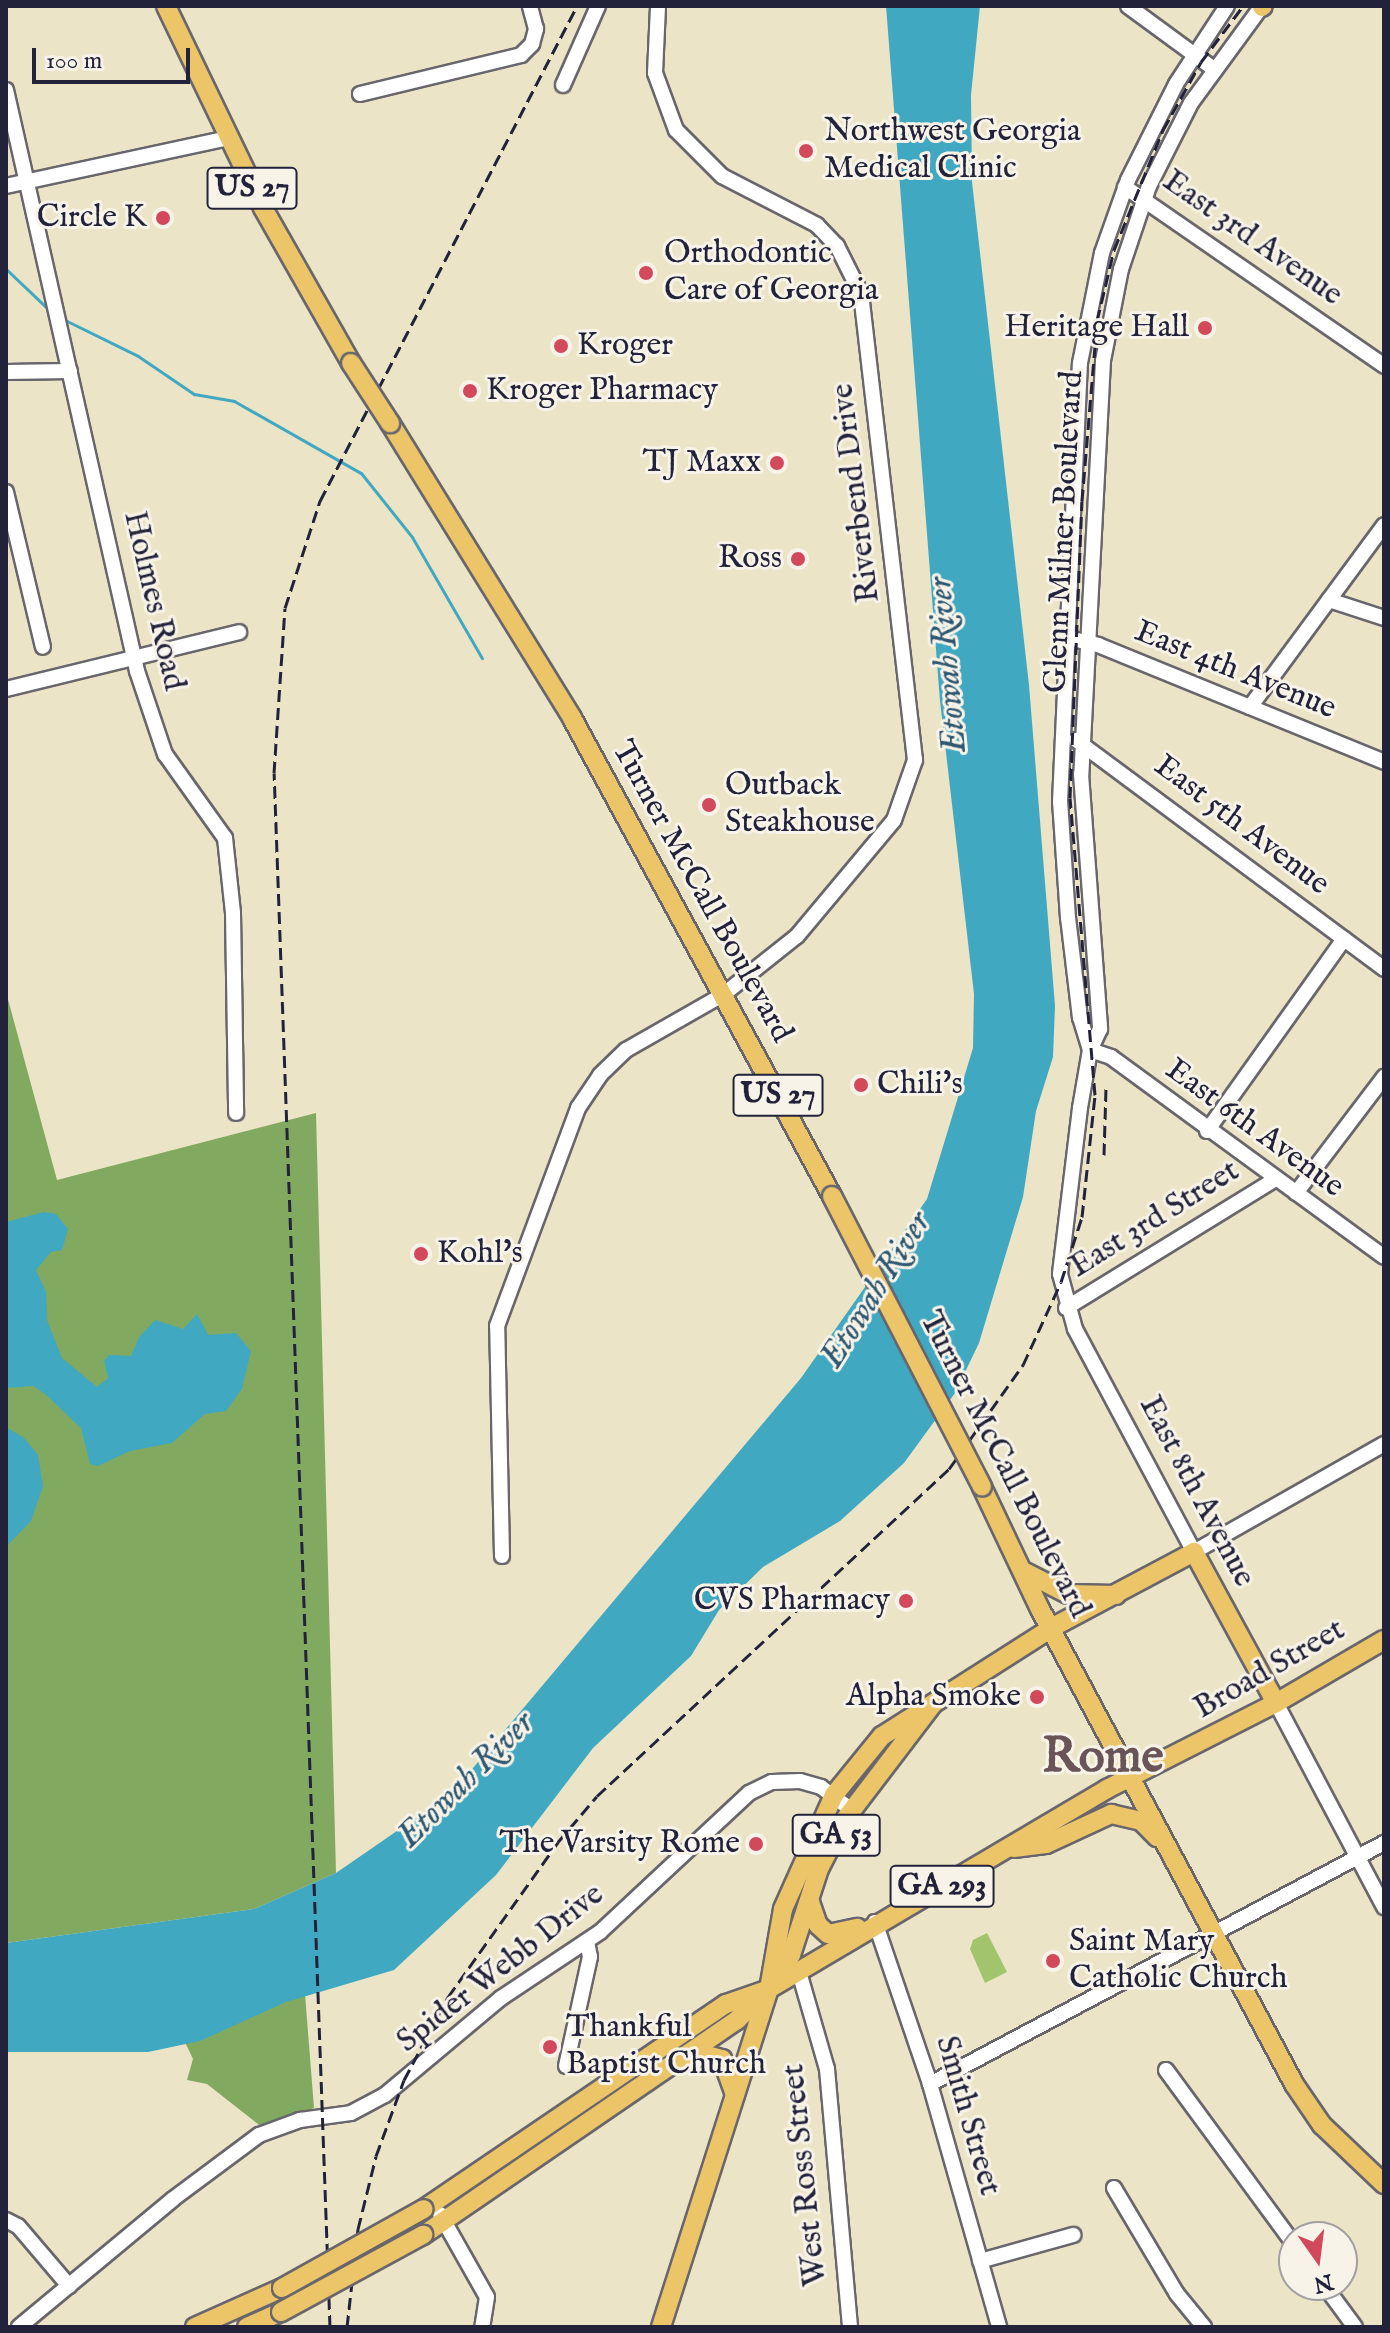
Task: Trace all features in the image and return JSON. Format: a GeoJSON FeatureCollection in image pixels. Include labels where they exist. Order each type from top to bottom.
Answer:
{"type":"FeatureCollection","features":[{"type":"Feature","properties":{"kind":"main road","name":"Turner McCall Boulevard"},"geometry":{"type":"LineString","coordinates":[[166,6],[228,138],[351,363],[572,718],[724,994],[832,1196],[1212,1936],[1294,2084],[1322,2125],[1384,2184]]}},
{"type":"Feature","properties":{"kind":"main road"},"geometry":{"type":"LineString","coordinates":[[1053,1627],[1117,1596],[1194,1552]]}},
{"type":"Feature","properties":{"kind":"main road","name":"East 8th Avenue"},"geometry":{"type":"LineString","coordinates":[[1194,1552],[1276,1703]]}},
{"type":"Feature","properties":{"kind":"main road"},"geometry":{"type":"LineString","coordinates":[[1025,1572],[1068,1594],[1117,1596]]}},
{"type":"Feature","properties":{"kind":"main road","name":"GA 53"},"geometry":{"type":"LineString","coordinates":[[661,2327],[769,1989],[783,1909],[834,1795],[866,1752],[914,1712],[1053,1627]]}},
{"type":"Feature","properties":{"kind":"main road","name":"Broad Street"},"geometry":{"type":"LineString","coordinates":[[769,1989],[875,1922],[1107,1789],[1134,1780],[1384,1640]]}},
{"type":"Feature","properties":{"kind":"main road","name":"GA 53"},"geometry":{"type":"LineString","coordinates":[[769,1989],[791,1955],[819,1869],[851,1810],[936,1699]]}},
{"type":"Feature","properties":{"kind":"main road"},"geometry":{"type":"LineString","coordinates":[[1007,1849],[1046,1844],[1111,1814],[1141,1821],[1165,1844]]}},
{"type":"Feature","properties":{"kind":"main road"},"geometry":{"type":"LineString","coordinates":[[810,1902],[818,1925],[828,1934],[875,1922]]}},
{"type":"Feature","properties":{"kind":"main road","name":"GA 293"},"geometry":{"type":"LineString","coordinates":[[247,2327],[281,2312],[423,2235],[737,2020],[769,1989]]}},
{"type":"Feature","properties":{"kind":"main road","name":"GA 293"},"geometry":{"type":"LineString","coordinates":[[195,2327],[282,2288],[429,2206],[726,2004],[769,1989]]}},
{"type":"Feature","properties":{"kind":"main road"},"geometry":{"type":"LineString","coordinates":[[584,2124],[703,2054],[725,2063],[735,2095]]}},
{"type":"Feature","properties":{"kind":"street"},"geometry":{"type":"LineString","coordinates":[[360,94],[521,55],[532,44],[536,29],[530,6]]}},
{"type":"Feature","properties":{"kind":"street"},"geometry":{"type":"LineString","coordinates":[[563,85],[598,6]]}},
{"type":"Feature","properties":{"kind":"street","name":"Riverbend Drive"},"geometry":{"type":"LineString","coordinates":[[502,1556],[497,1326],[567,1137],[600,1075],[626,1050],[724,994],[797,936],[894,820],[915,760],[914,730],[861,294],[837,246],[817,225],[722,176],[676,130],[655,73],[658,6]]}},
{"type":"Feature","properties":{"kind":"street"},"geometry":{"type":"LineString","coordinates":[[1128,6],[1215,70]]}},
{"type":"Feature","properties":{"kind":"street","name":"Glenn Milner Boulevard"},"geometry":{"type":"LineString","coordinates":[[1090,1050],[1080,1018],[1068,918],[1060,732],[1080,363],[1102,253],[1125,187],[1194,54],[1227,6]]}},
{"type":"Feature","properties":{"kind":"street","name":"Glenn Milner Boulevard"},"geometry":{"type":"LineString","coordinates":[[1066,1308],[1060,1259],[1090,1050],[1100,1029],[1085,867],[1082,743],[1103,361],[1121,269],[1145,197],[1172,137],[1215,70],[1262,6]]}},
{"type":"Feature","properties":{"kind":"street","name":"Holmes Road"},"geometry":{"type":"LineString","coordinates":[[6,90],[137,657],[165,754],[225,838],[233,913],[236,1113]]}},
{"type":"Feature","properties":{"kind":"street"},"geometry":{"type":"LineString","coordinates":[[6,186],[228,138]]}},
{"type":"Feature","properties":{"kind":"street","name":"East 3rd Avenue"},"geometry":{"type":"LineString","coordinates":[[1125,187],[1145,197],[1384,366]]}},
{"type":"Feature","properties":{"kind":"street"},"geometry":{"type":"LineString","coordinates":[[6,372],[70,371]]}},
{"type":"Feature","properties":{"kind":"street"},"geometry":{"type":"LineString","coordinates":[[6,492],[43,647]]}},
{"type":"Feature","properties":{"kind":"street"},"geometry":{"type":"LineString","coordinates":[[1250,707],[1384,525]]}},
{"type":"Feature","properties":{"kind":"street"},"geometry":{"type":"LineString","coordinates":[[1329,600],[1384,618]]}},
{"type":"Feature","properties":{"kind":"street"},"geometry":{"type":"LineString","coordinates":[[6,689],[239,632]]}},
{"type":"Feature","properties":{"kind":"street","name":"East 4th Avenue"},"geometry":{"type":"LineString","coordinates":[[1064,637],[1250,707],[1384,762]]}},
{"type":"Feature","properties":{"kind":"street","name":"East 5th Avenue"},"geometry":{"type":"LineString","coordinates":[[1060,732],[1082,743],[1384,969]]}},
{"type":"Feature","properties":{"kind":"street"},"geometry":{"type":"LineString","coordinates":[[1207,1131],[1344,939]]}},
{"type":"Feature","properties":{"kind":"street","name":"East 6th Avenue"},"geometry":{"type":"LineString","coordinates":[[1090,1050],[1111,1057],[1207,1131],[1384,1257]]}},
{"type":"Feature","properties":{"kind":"street"},"geometry":{"type":"LineString","coordinates":[[1296,1193],[1384,1077]]}},
{"type":"Feature","properties":{"kind":"street","name":"East 3rd Street"},"geometry":{"type":"LineString","coordinates":[[1066,1308],[1274,1180]]}},
{"type":"Feature","properties":{"kind":"street","name":"East 8th Avenue"},"geometry":{"type":"LineString","coordinates":[[1066,1308],[1194,1552]]}},
{"type":"Feature","properties":{"kind":"street"},"geometry":{"type":"LineString","coordinates":[[1194,1552],[1384,1444]]}},
{"type":"Feature","properties":{"kind":"street"},"geometry":{"type":"LineString","coordinates":[[1276,1703],[1384,1907]]}},
{"type":"Feature","properties":{"kind":"street","name":"Spider Webb Drive"},"geometry":{"type":"LineString","coordinates":[[19,2327],[245,2145],[300,2120],[351,2113],[385,2095],[501,1998],[587,1942],[760,1786],[800,1781],[834,1795],[851,1810]]}},
{"type":"Feature","properties":{"kind":"street"},"geometry":{"type":"LineString","coordinates":[[930,2084],[1384,1843]]}},
{"type":"Feature","properties":{"kind":"street","name":"Smith Street"},"geometry":{"type":"LineString","coordinates":[[875,1922],[930,2084],[999,2327]]}},
{"type":"Feature","properties":{"kind":"street"},"geometry":{"type":"LineString","coordinates":[[566,2066],[590,1957],[587,1942]]}},
{"type":"Feature","properties":{"kind":"street","name":"West Ross Street"},"geometry":{"type":"LineString","coordinates":[[799,1972],[827,2069],[850,2327]]}},
{"type":"Feature","properties":{"kind":"street"},"geometry":{"type":"LineString","coordinates":[[1166,2070],[1278,2222]]}},
{"type":"Feature","properties":{"kind":"street"},"geometry":{"type":"LineString","coordinates":[[1114,2188],[1177,2294],[1204,2327]]}},
{"type":"Feature","properties":{"kind":"street"},"geometry":{"type":"LineString","coordinates":[[429,2206],[444,2221],[487,2297],[482,2327]]}},
{"type":"Feature","properties":{"kind":"street"},"geometry":{"type":"LineString","coordinates":[[6,2220],[18,2226],[69,2286]]}},
{"type":"Feature","properties":{"kind":"street"},"geometry":{"type":"LineString","coordinates":[[980,2261],[1073,2235]]}},
{"type":"Feature","properties":{"kind":"street"},"geometry":{"type":"LineString","coordinates":[[1336,2301],[1355,2327]]}},
{"type":"Feature","properties":{"kind":"green space"},"geometry":{"type":"Polygon","coordinates":[[[6,992],[57,1180],[316,1113],[336,1873],[254,1909],[6,1943],[6,992]]]}},
{"type":"Feature","properties":{"kind":"green space"},"geometry":{"type":"Polygon","coordinates":[[[987,1933],[1007,1972],[985,1983],[970,1949],[973,1940],[987,1933]]]}},
{"type":"Feature","properties":{"kind":"green space"},"geometry":{"type":"Polygon","coordinates":[[[305,1994],[314,2108],[263,2128],[207,2084],[187,2080],[193,2059],[183,2038],[305,1994]]]}},
{"type":"Feature","properties":{"kind":"water","name":"Etowah River"},"geometry":{"type":"Polygon","coordinates":[[[886,6],[980,6],[971,95],[972,182],[1029,685],[1055,1006],[1053,1057],[1036,1111],[1023,1197],[979,1343],[955,1393],[904,1463],[840,1521],[763,1567],[719,1610],[691,1656],[593,1748],[496,1875],[394,1970],[286,2002],[200,2041],[148,2052],[6,2052],[6,1943],[254,1909],[336,1873],[452,1793],[801,1378],[927,1199],[973,1048],[974,994],[940,701],[886,6]]]}},
{"type":"Feature","properties":{"kind":"water"},"geometry":{"type":"Polygon","coordinates":[[[44,1212],[56,1214],[68,1229],[62,1250],[51,1252],[36,1270],[46,1292],[47,1320],[62,1358],[97,1387],[108,1378],[104,1361],[109,1355],[131,1356],[139,1337],[155,1320],[183,1329],[197,1314],[208,1335],[236,1333],[251,1351],[242,1389],[226,1411],[205,1414],[172,1443],[130,1451],[98,1466],[90,1464],[81,1428],[46,1395],[34,1386],[6,1388],[6,1222],[44,1212]]]}},
{"type":"Feature","properties":{"kind":"water"},"geometry":{"type":"Polygon","coordinates":[[[6,1427],[24,1438],[38,1455],[43,1486],[31,1521],[6,1547],[6,1427]]]}},
{"type":"Feature","properties":{"kind":"waterway"},"geometry":{"type":"LineString","coordinates":[[6,269],[49,310]]}},
{"type":"Feature","properties":{"kind":"waterway"},"geometry":{"type":"LineString","coordinates":[[67,321],[138,356],[194,394],[234,401],[361,473],[412,537],[482,658]]}},
{"type":"Feature","properties":{"kind":"railway"},"geometry":{"type":"LineString","coordinates":[[330,2327],[274,773],[285,608],[320,501],[577,6]]}},
{"type":"Feature","properties":{"kind":"railway"},"geometry":{"type":"LineString","coordinates":[[347,2327],[358,2229],[376,2156],[404,2080],[448,1997],[558,1842],[597,1796],[949,1469],[1023,1365],[1061,1282],[1082,1217],[1095,1095],[1070,798],[1082,501],[1097,321],[1114,250],[1163,130],[1201,62],[1243,6]]}},
{"type":"Feature","properties":{"kind":"railway"},"geometry":{"type":"LineString","coordinates":[[1104,1155],[1106,1087]]}},
{"type":"Feature","properties":{"kind":"place","name":"Northwest Georgia Medical Clinic"},"geometry":{"type":"Point","coordinates":[806,151]}},
{"type":"Feature","properties":{"kind":"place","name":"Circle K"},"geometry":{"type":"Point","coordinates":[163,218]}},
{"type":"Feature","properties":{"kind":"place","name":"Orthodontic Care of Georgia"},"geometry":{"type":"Point","coordinates":[646,273]}},
{"type":"Feature","properties":{"kind":"place","name":"Heritage Hall"},"geometry":{"type":"Point","coordinates":[1205,328]}},
{"type":"Feature","properties":{"kind":"place","name":"Kroger"},"geometry":{"type":"Point","coordinates":[561,346]}},
{"type":"Feature","properties":{"kind":"place","name":"Kroger Pharmacy"},"geometry":{"type":"Point","coordinates":[470,391]}},
{"type":"Feature","properties":{"kind":"place","name":"TJ Maxx"},"geometry":{"type":"Point","coordinates":[777,463]}},
{"type":"Feature","properties":{"kind":"place","name":"Ross"},"geometry":{"type":"Point","coordinates":[798,559]}},
{"type":"Feature","properties":{"kind":"place","name":"Outback Steakhouse"},"geometry":{"type":"Point","coordinates":[709,805]}},
{"type":"Feature","properties":{"kind":"place","name":"Chili's"},"geometry":{"type":"Point","coordinates":[861,1085]}},
{"type":"Feature","properties":{"kind":"place","name":"Kohl's"},"geometry":{"type":"Point","coordinates":[421,1254]}},
{"type":"Feature","properties":{"kind":"place","name":"CVS Pharmacy"},"geometry":{"type":"Point","coordinates":[906,1601]}},
{"type":"Feature","properties":{"kind":"place","name":"Alpha Smoke"},"geometry":{"type":"Point","coordinates":[1037,1697]}},
{"type":"Feature","properties":{"kind":"place","name":"The Varsity Rome"},"geometry":{"type":"Point","coordinates":[756,1844]}},
{"type":"Feature","properties":{"kind":"place","name":"Saint Mary Catholic Church"},"geometry":{"type":"Point","coordinates":[1053,1961]}},
{"type":"Feature","properties":{"kind":"place","name":"Thankful Baptist Church"},"geometry":{"type":"Point","coordinates":[550,2047]}},
{"type":"Feature","properties":{"kind":"district","name":"Rome"},"geometry":{"type":"Point","coordinates":[1103,1759]}}]}
